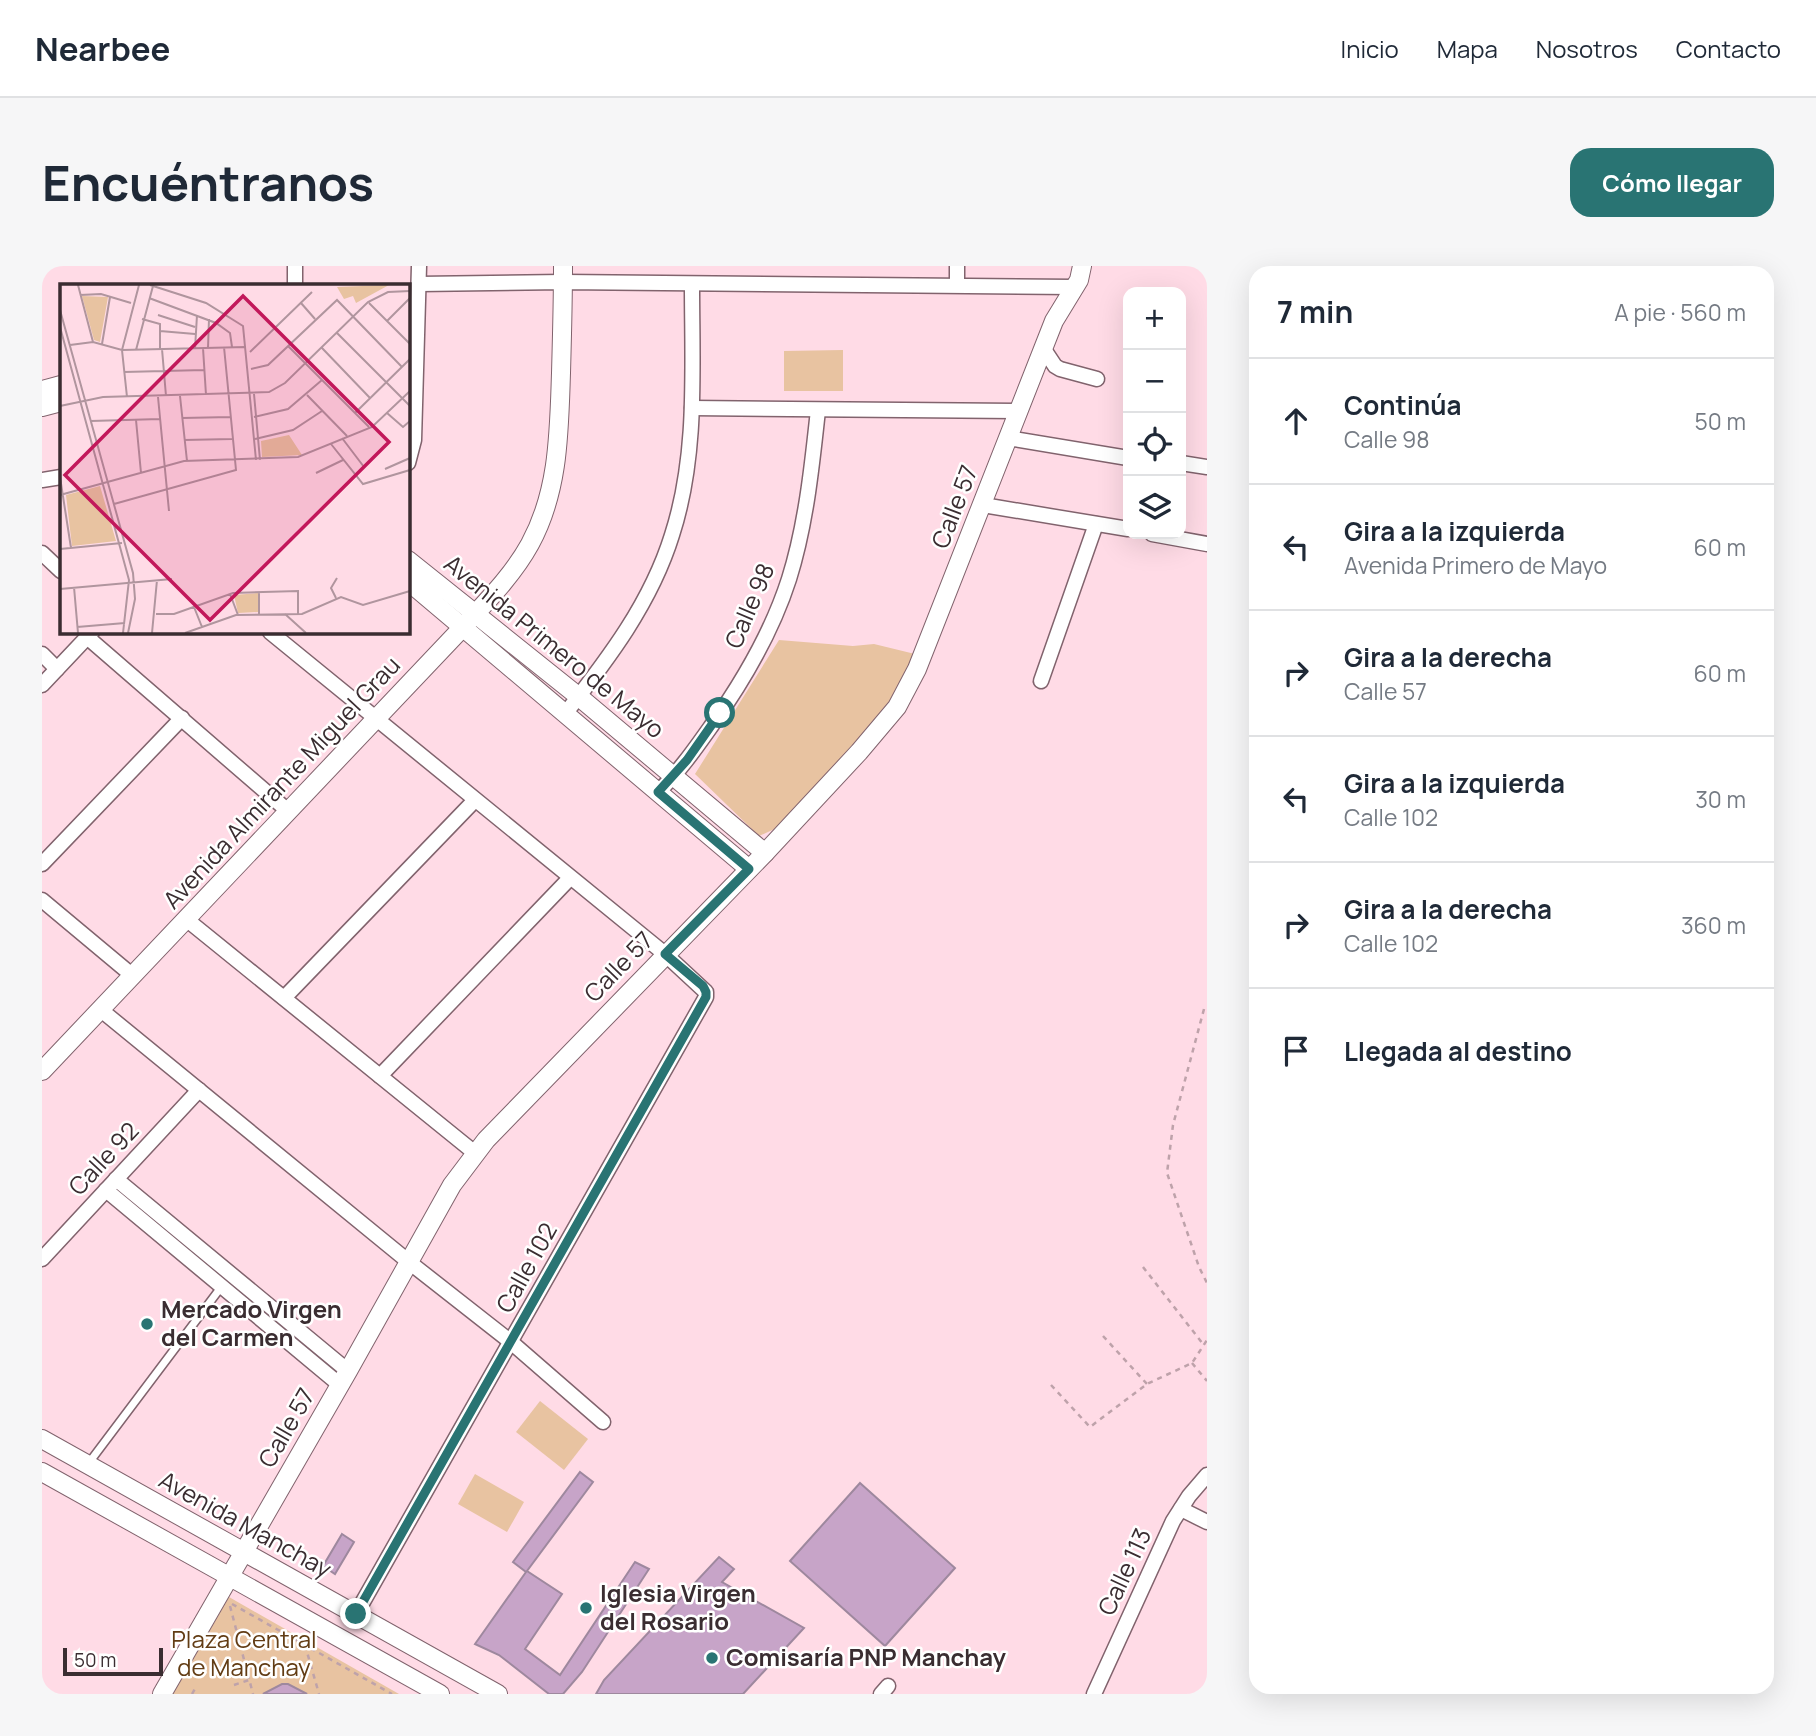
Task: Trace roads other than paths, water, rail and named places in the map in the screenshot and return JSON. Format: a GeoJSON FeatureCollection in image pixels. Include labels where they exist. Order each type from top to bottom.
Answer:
{"type":"FeatureCollection","features":[{"type":"Feature","properties":{"kind":"street"},"geometry":{"type":"LineString","coordinates":[[295,266],[295,284]]}},
{"type":"Feature","properties":{"kind":"street"},"geometry":{"type":"LineString","coordinates":[[410,455],[414,440],[419,266]]}},
{"type":"Feature","properties":{"kind":"street"},"geometry":{"type":"LineString","coordinates":[[957,266],[957,285]]}},
{"type":"Feature","properties":{"kind":"street","name":"Calle 57"},"geometry":{"type":"LineString","coordinates":[[162,1694],[452,1185],[475,1153],[765,852],[859,752],[902,699],[917,669],[983,505],[1017,411],[1060,309],[1083,266]]}},
{"type":"Feature","properties":{"kind":"street"},"geometry":{"type":"LineString","coordinates":[[419,284],[563,274],[692,285],[1074,287]]}},
{"type":"Feature","properties":{"kind":"street","name":"Avenida Almirante Miguel Grau"},"geometry":{"type":"LineString","coordinates":[[42,1072],[469,621],[530,545],[550,492],[558,445],[563,274]]}},
{"type":"Feature","properties":{"kind":"street"},"geometry":{"type":"LineString","coordinates":[[565,713],[617,645],[644,599],[673,535],[687,472],[692,408],[692,285]]}},
{"type":"Feature","properties":{"kind":"street"},"geometry":{"type":"LineString","coordinates":[[1044,348],[1060,369],[1097,379]]}},
{"type":"Feature","properties":{"kind":"street"},"geometry":{"type":"LineString","coordinates":[[42,390],[60,385]]}},
{"type":"Feature","properties":{"kind":"street"},"geometry":{"type":"LineString","coordinates":[[42,407],[60,402]]}},
{"type":"Feature","properties":{"kind":"street"},"geometry":{"type":"LineString","coordinates":[[692,408],[1017,411]]}},
{"type":"Feature","properties":{"kind":"street","name":"Calle 98"},"geometry":{"type":"LineString","coordinates":[[658,792],[674,777],[742,679],[780,602],[799,539],[818,410]]}},
{"type":"Feature","properties":{"kind":"street"},"geometry":{"type":"LineString","coordinates":[[1008,438],[1123,457]]}},
{"type":"Feature","properties":{"kind":"street"},"geometry":{"type":"LineString","coordinates":[[1186,464],[1207,467]]}},
{"type":"Feature","properties":{"kind":"street"},"geometry":{"type":"LineString","coordinates":[[42,480],[60,477]]}},
{"type":"Feature","properties":{"kind":"street"},"geometry":{"type":"LineString","coordinates":[[983,505],[1123,528]]}},
{"type":"Feature","properties":{"kind":"street"},"geometry":{"type":"LineString","coordinates":[[1041,681],[1096,524]]}},
{"type":"Feature","properties":{"kind":"street"},"geometry":{"type":"LineString","coordinates":[[1180,539],[1207,544]]}},
{"type":"Feature","properties":{"kind":"street"},"geometry":{"type":"LineString","coordinates":[[42,553],[60,570]]}},
{"type":"Feature","properties":{"kind":"street","name":"Avenida Primero de Mayo"},"geometry":{"type":"LineString","coordinates":[[410,562],[565,713],[749,869]]}},
{"type":"Feature","properties":{"kind":"street","name":"Avenida Primero de Mayo"},"geometry":{"type":"LineString","coordinates":[[410,582],[578,696],[765,852]]}},
{"type":"Feature","properties":{"kind":"street"},"geometry":{"type":"LineString","coordinates":[[42,685],[90,634],[288,811]]}},
{"type":"Feature","properties":{"kind":"street","name":"Calle 102"},"geometry":{"type":"LineString","coordinates":[[272,634],[665,954],[703,986],[706,992],[706,997],[356,1614]]}},
{"type":"Feature","properties":{"kind":"street"},"geometry":{"type":"LineString","coordinates":[[42,654],[57,669]]}},
{"type":"Feature","properties":{"kind":"street"},"geometry":{"type":"LineString","coordinates":[[42,864],[182,718]]}},
{"type":"Feature","properties":{"kind":"street"},"geometry":{"type":"LineString","coordinates":[[284,998],[475,800]]}},
{"type":"Feature","properties":{"kind":"street"},"geometry":{"type":"LineString","coordinates":[[380,1076],[570,878]]}},
{"type":"Feature","properties":{"kind":"street"},"geometry":{"type":"LineString","coordinates":[[42,900],[133,976]]}},
{"type":"Feature","properties":{"kind":"street"},"geometry":{"type":"LineString","coordinates":[[186,919],[475,1153]]}},
{"type":"Feature","properties":{"kind":"street"},"geometry":{"type":"LineString","coordinates":[[101,1010],[511,1342],[603,1422]]}},
{"type":"Feature","properties":{"kind":"street","name":"Calle 92"},"geometry":{"type":"LineString","coordinates":[[42,1259],[199,1090]]}},
{"type":"Feature","properties":{"kind":"street"},"geometry":{"type":"LineString","coordinates":[[111,1185],[222,1286],[344,1378]]}},
{"type":"Feature","properties":{"kind":"street"},"geometry":{"type":"LineString","coordinates":[[111,1185],[344,1378]]}},
{"type":"Feature","properties":{"kind":"street","name":"Avenida Manchay"},"geometry":{"type":"LineString","coordinates":[[42,1439],[498,1694]]}},
{"type":"Feature","properties":{"kind":"street"},"geometry":{"type":"LineString","coordinates":[[42,1472],[440,1694]]}},
{"type":"Feature","properties":{"kind":"street","name":"Calle 113"},"geometry":{"type":"LineString","coordinates":[[1094,1694],[1181,1509],[1207,1475]]}},
{"type":"Feature","properties":{"kind":"street"},"geometry":{"type":"LineString","coordinates":[[1181,1509],[1207,1522]]}},
{"type":"Feature","properties":{"kind":"lane"},"geometry":{"type":"LineString","coordinates":[[88,1464],[222,1286]]}},
{"type":"Feature","properties":{"kind":"place","name":"Mercado Virgen del Carmen"},"geometry":{"type":"Point","coordinates":[147,1324]}},
{"type":"Feature","properties":{"kind":"place","name":"Iglesia Virgen del Rosario"},"geometry":{"type":"Point","coordinates":[586,1608]}},
{"type":"Feature","properties":{"kind":"place","name":"Comisaría PNP Manchay"},"geometry":{"type":"Point","coordinates":[712,1658]}},
{"type":"Feature","properties":{"kind":"park label","name":"Plaza Central de Manchay"},"geometry":{"type":"Point","coordinates":[244,1654]}}]}
